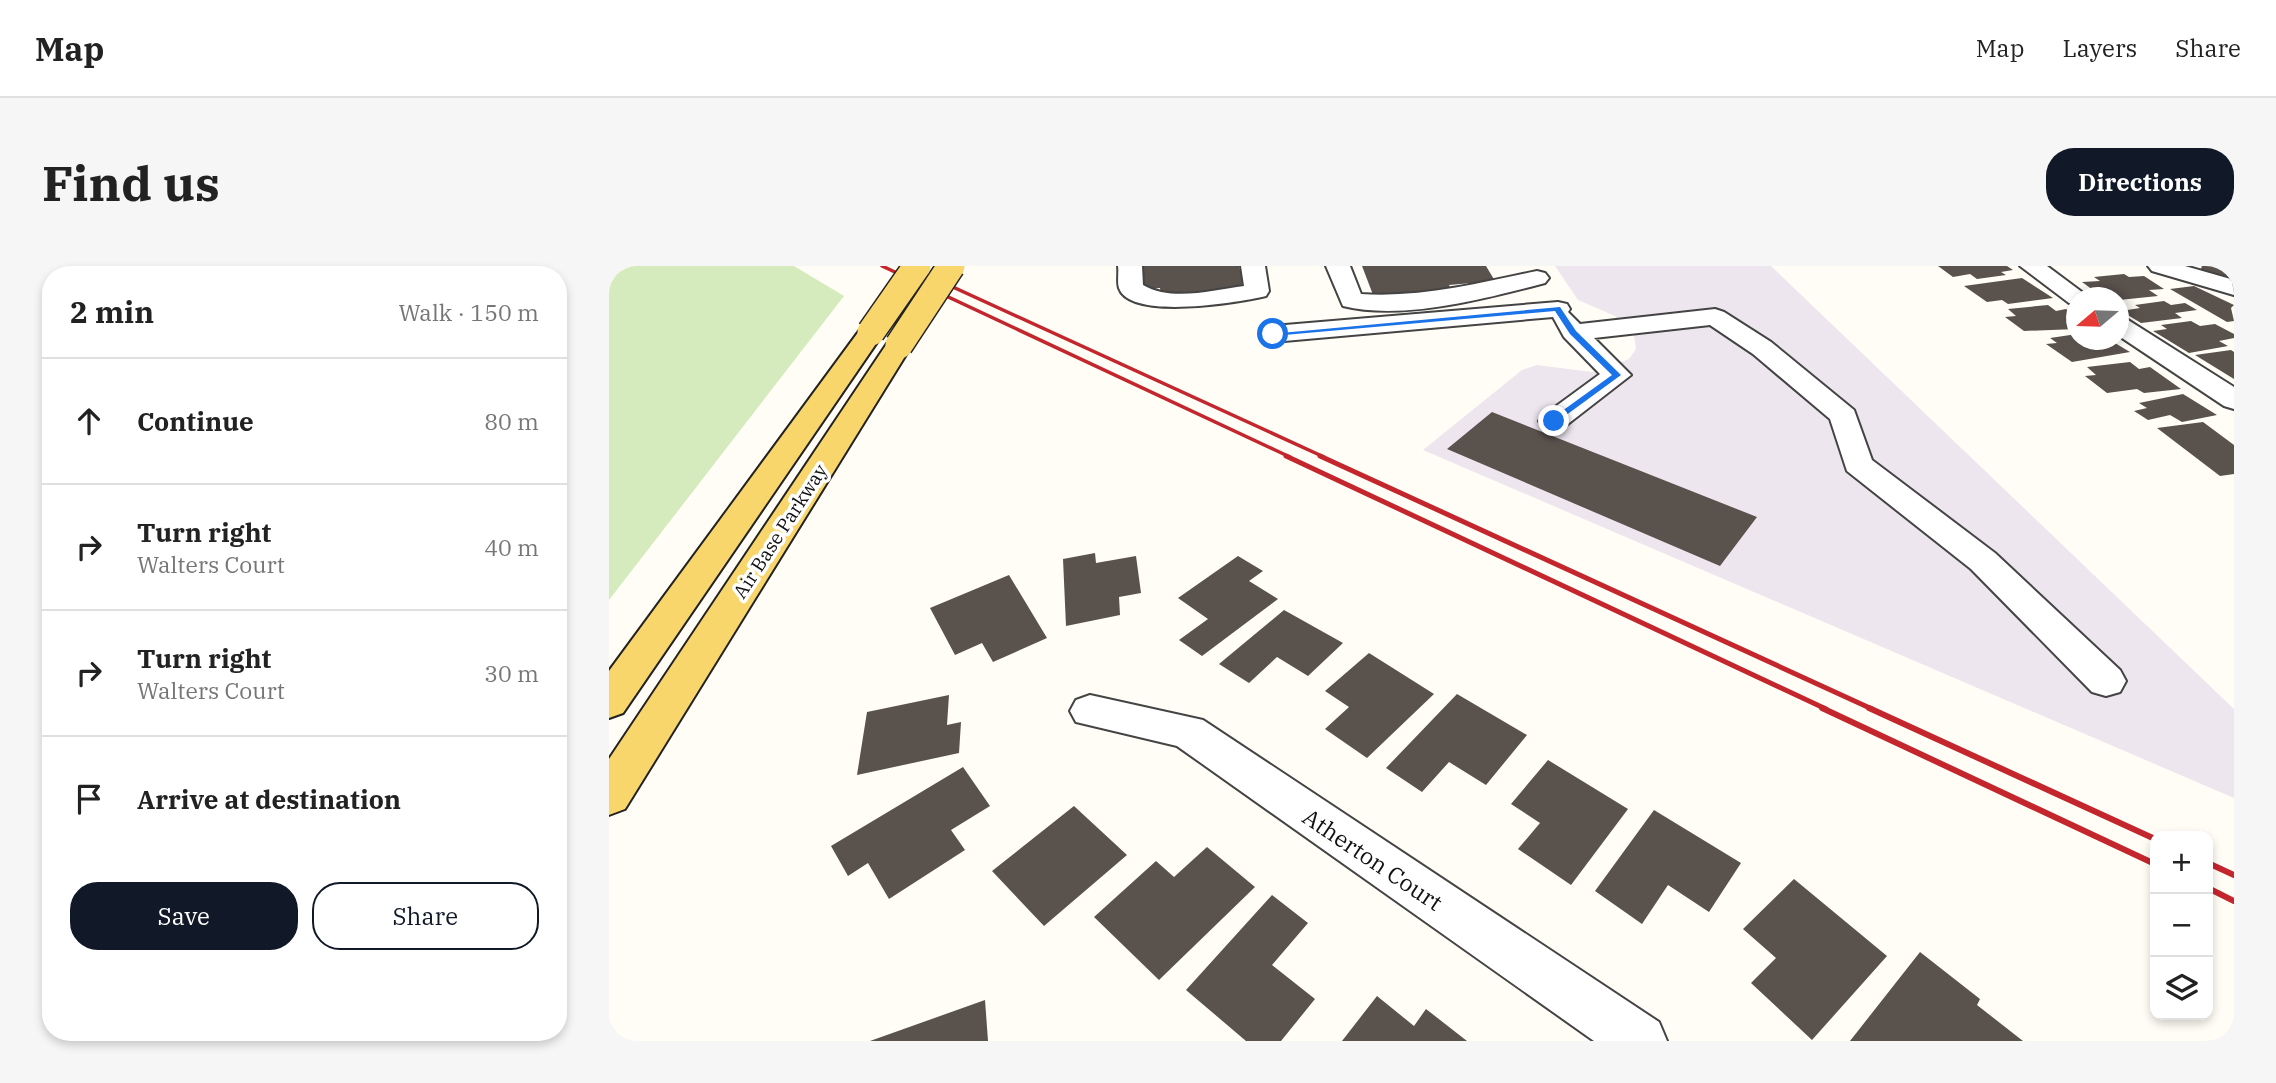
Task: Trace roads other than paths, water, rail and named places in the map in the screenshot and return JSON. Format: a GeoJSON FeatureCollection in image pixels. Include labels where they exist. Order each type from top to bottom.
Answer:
{"type":"FeatureCollection","features":[{"type":"Feature","properties":{"kind":"main road","name":"Air Base Parkway"},"geometry":{"type":"LineString","coordinates":[[609,796],[885,339],[917,266]]}},
{"type":"Feature","properties":{"kind":"main road","name":"Air Base Parkway"},"geometry":{"type":"LineString","coordinates":[[609,702],[885,339],[951,266]]}},
{"type":"Feature","properties":{"kind":"street"},"geometry":{"type":"LineString","coordinates":[[1130,266],[1131,288],[1141,296],[1158,302],[1257,291],[1253,266]]}},
{"type":"Feature","properties":{"kind":"street"},"geometry":{"type":"LineString","coordinates":[[1338,266],[1352,301],[1373,303],[1430,299],[1534,272],[1565,321],[1617,375],[1554,421]]}},
{"type":"Feature","properties":{"kind":"street"},"geometry":{"type":"LineString","coordinates":[[2032,266],[2066,290]]}},
{"type":"Feature","properties":{"kind":"street"},"geometry":{"type":"LineString","coordinates":[[2159,266],[2234,288]]}},
{"type":"Feature","properties":{"kind":"street"},"geometry":{"type":"LineString","coordinates":[[1273,334],[1715,317],[1762,348],[1844,416],[1858,464],[1983,561],[2106,681]]}},
{"type":"Feature","properties":{"kind":"street"},"geometry":{"type":"LineString","coordinates":[[2129,332],[2234,400]]}},
{"type":"Feature","properties":{"kind":"street","name":"Atherton Court"},"geometry":{"type":"LineString","coordinates":[[1090,710],[1188,732],[1640,1041]]}},
{"type":"Feature","properties":{"kind":"railway"},"geometry":{"type":"LineString","coordinates":[[882,266],[1290,457]]}},
{"type":"Feature","properties":{"kind":"railway"},"geometry":{"type":"LineString","coordinates":[[907,266],[1324,457]]}},
{"type":"Feature","properties":{"kind":"railway"},"geometry":{"type":"LineString","coordinates":[[1286,456],[1826,709]]}},
{"type":"Feature","properties":{"kind":"railway"},"geometry":{"type":"LineString","coordinates":[[1320,456],[1872,709]]}},
{"type":"Feature","properties":{"kind":"railway"},"geometry":{"type":"LineString","coordinates":[[1822,708],[2150,862]]}},
{"type":"Feature","properties":{"kind":"railway"},"geometry":{"type":"LineString","coordinates":[[1869,708],[2150,837]]}},
{"type":"Feature","properties":{"kind":"railway"},"geometry":{"type":"LineString","coordinates":[[2213,865],[2234,875]]}},
{"type":"Feature","properties":{"kind":"railway"},"geometry":{"type":"LineString","coordinates":[[2213,890],[2234,901]]}}]}
